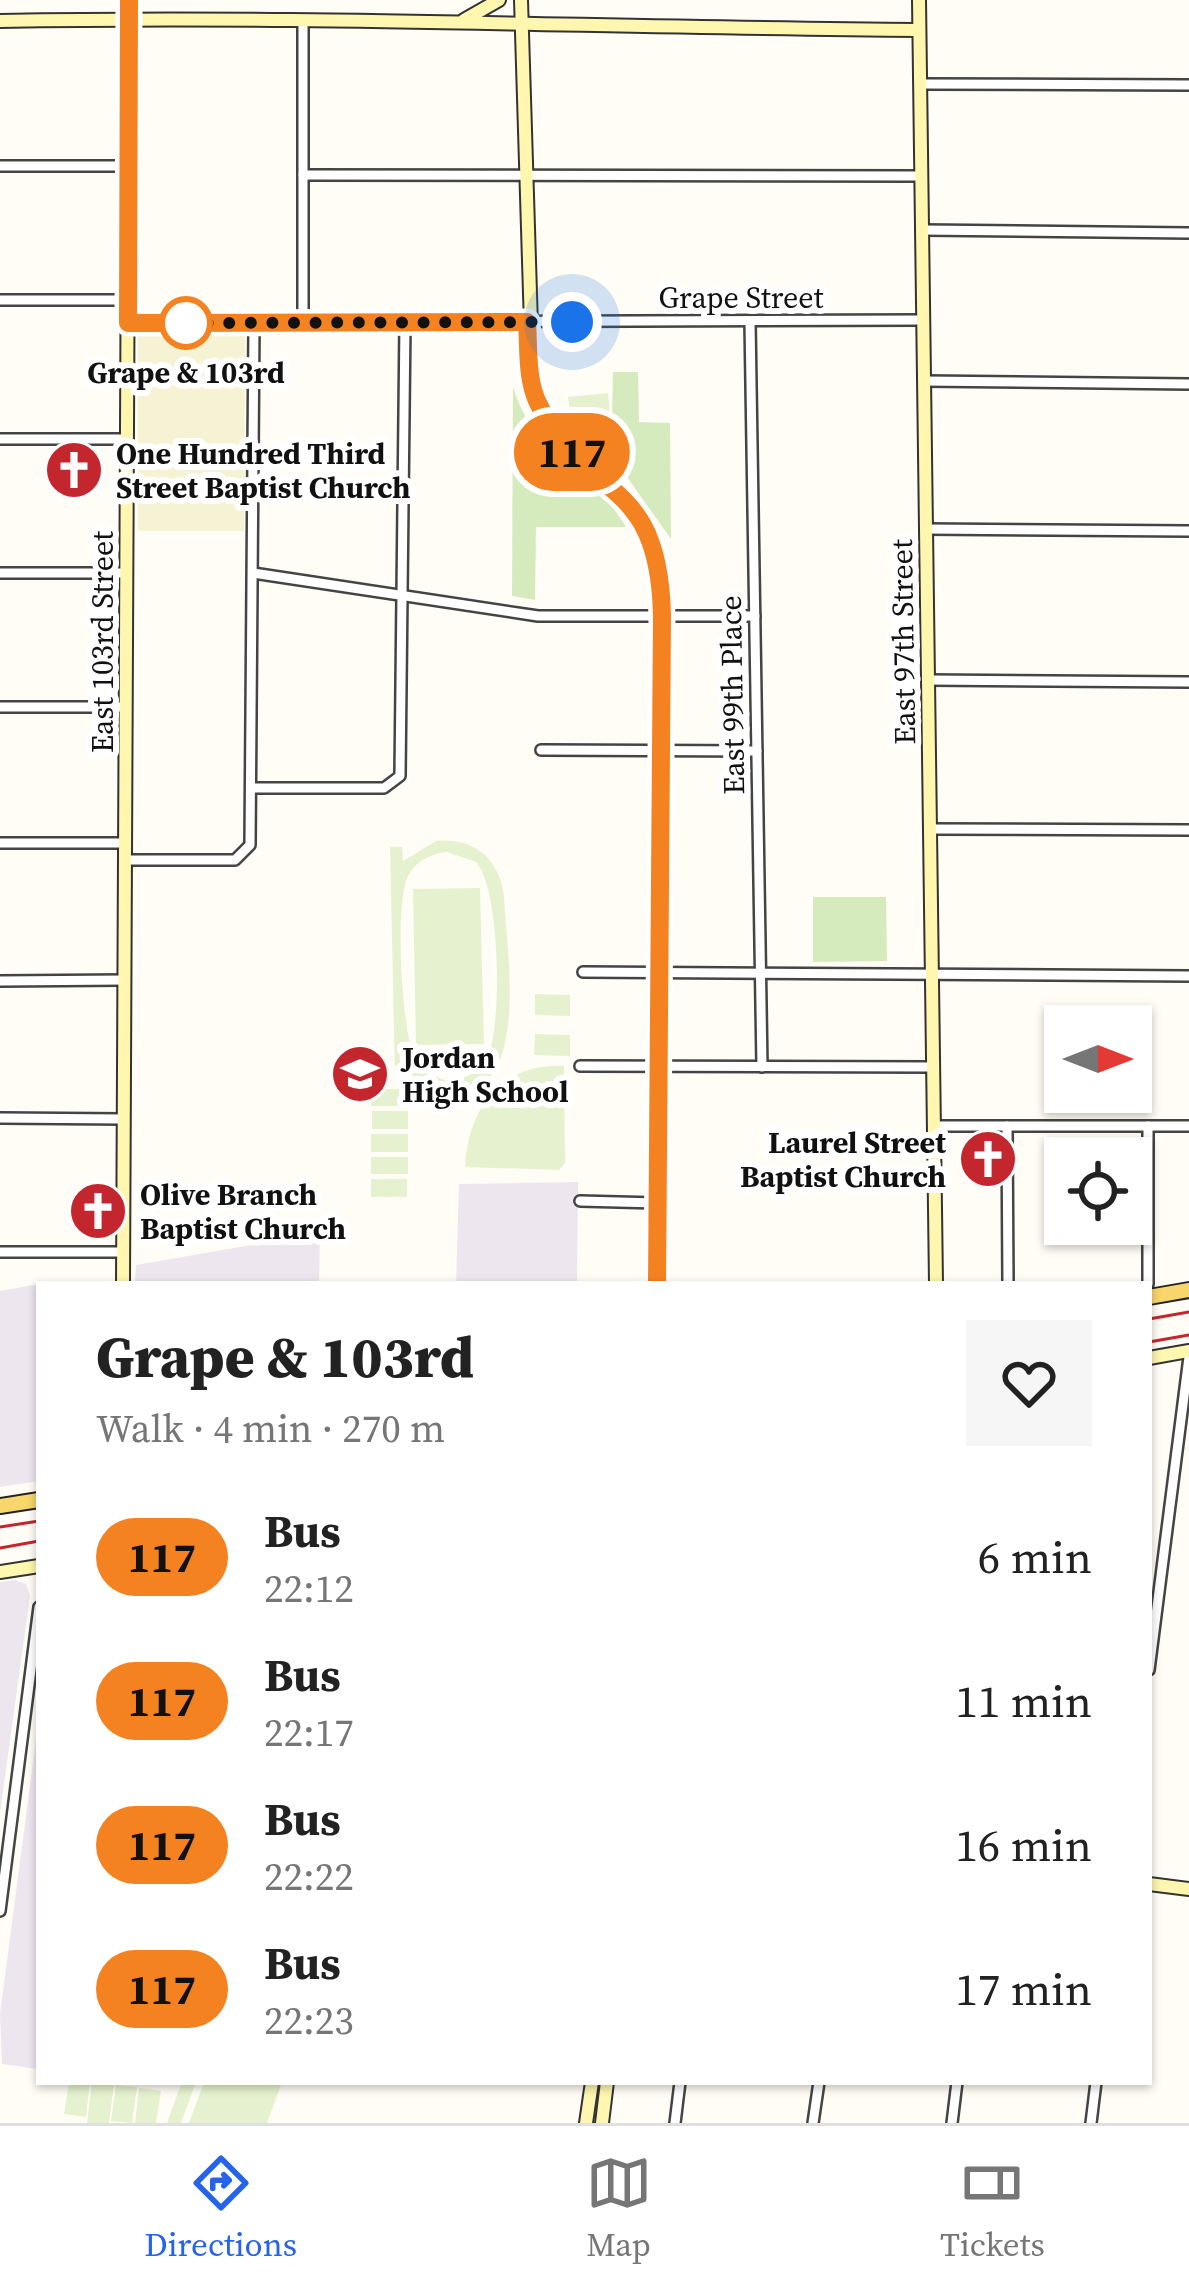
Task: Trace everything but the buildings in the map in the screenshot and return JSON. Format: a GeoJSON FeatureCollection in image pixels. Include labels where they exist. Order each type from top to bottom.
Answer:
{"type":"FeatureCollection","features":[{"type":"Feature","properties":{"kind":"main road"},"geometry":{"type":"LineString","coordinates":[[1152,1296],[1189,1290]]}},
{"type":"Feature","properties":{"kind":"main road"},"geometry":{"type":"LineString","coordinates":[[0,1506],[36,1500]]}},
{"type":"Feature","properties":{"kind":"street","name":"East 103rd Street"},"geometry":{"type":"LineString","coordinates":[[123,1281],[129,0]]}},
{"type":"Feature","properties":{"kind":"street"},"geometry":{"type":"LineString","coordinates":[[461,22],[499,0]]}},
{"type":"Feature","properties":{"kind":"street"},"geometry":{"type":"LineString","coordinates":[[521,0],[530,377],[538,404],[571,451],[612,485],[647,527],[659,562],[657,1281]]}},
{"type":"Feature","properties":{"kind":"street","name":"East 97th Street"},"geometry":{"type":"LineString","coordinates":[[919,0],[936,1281]]}},
{"type":"Feature","properties":{"kind":"street"},"geometry":{"type":"LineString","coordinates":[[302,20],[303,322]]}},
{"type":"Feature","properties":{"kind":"street"},"geometry":{"type":"LineString","coordinates":[[0,21],[302,20],[919,30]]}},
{"type":"Feature","properties":{"kind":"street"},"geometry":{"type":"LineString","coordinates":[[920,84],[1189,86]]}},
{"type":"Feature","properties":{"kind":"street"},"geometry":{"type":"LineString","coordinates":[[0,166],[128,166]]}},
{"type":"Feature","properties":{"kind":"street"},"geometry":{"type":"LineString","coordinates":[[303,175],[921,176]]}},
{"type":"Feature","properties":{"kind":"street"},"geometry":{"type":"LineString","coordinates":[[922,230],[1189,233]]}},
{"type":"Feature","properties":{"kind":"street"},"geometry":{"type":"LineString","coordinates":[[0,300],[128,300]]}},
{"type":"Feature","properties":{"kind":"street","name":"Grape Street"},"geometry":{"type":"LineString","coordinates":[[128,323],[923,320]]}},
{"type":"Feature","properties":{"kind":"street"},"geometry":{"type":"LineString","coordinates":[[252,788],[385,788],[396,783],[403,768],[405,322]]}},
{"type":"Feature","properties":{"kind":"street","name":"East 99th Place"},"geometry":{"type":"LineString","coordinates":[[750,322],[762,1067]]}},
{"type":"Feature","properties":{"kind":"street"},"geometry":{"type":"LineString","coordinates":[[125,860],[235,860],[244,854],[252,834],[254,323]]}},
{"type":"Feature","properties":{"kind":"street"},"geometry":{"type":"LineString","coordinates":[[924,381],[1189,384]]}},
{"type":"Feature","properties":{"kind":"street"},"geometry":{"type":"LineString","coordinates":[[0,439],[127,439]]}},
{"type":"Feature","properties":{"kind":"street"},"geometry":{"type":"LineString","coordinates":[[926,530],[1189,531]]}},
{"type":"Feature","properties":{"kind":"street"},"geometry":{"type":"LineString","coordinates":[[0,572],[126,573]]}},
{"type":"Feature","properties":{"kind":"street"},"geometry":{"type":"LineString","coordinates":[[253,573],[538,616],[755,616]]}},
{"type":"Feature","properties":{"kind":"street"},"geometry":{"type":"LineString","coordinates":[[928,680],[1189,682]]}},
{"type":"Feature","properties":{"kind":"street"},"geometry":{"type":"LineString","coordinates":[[0,707],[126,707]]}},
{"type":"Feature","properties":{"kind":"street"},"geometry":{"type":"LineString","coordinates":[[541,750],[757,752]]}},
{"type":"Feature","properties":{"kind":"street"},"geometry":{"type":"LineString","coordinates":[[930,829],[1189,830]]}},
{"type":"Feature","properties":{"kind":"street"},"geometry":{"type":"LineString","coordinates":[[0,843],[125,843]]}},
{"type":"Feature","properties":{"kind":"street"},"geometry":{"type":"LineString","coordinates":[[583,972],[1189,976]]}},
{"type":"Feature","properties":{"kind":"street"},"geometry":{"type":"LineString","coordinates":[[0,981],[124,980]]}},
{"type":"Feature","properties":{"kind":"street"},"geometry":{"type":"LineString","coordinates":[[580,1066],[933,1067]]}},
{"type":"Feature","properties":{"kind":"street"},"geometry":{"type":"LineString","coordinates":[[0,1118],[124,1119]]}},
{"type":"Feature","properties":{"kind":"street"},"geometry":{"type":"LineString","coordinates":[[934,1126],[1189,1126]]}},
{"type":"Feature","properties":{"kind":"street"},"geometry":{"type":"LineString","coordinates":[[1007,1126],[1008,1281]]}},
{"type":"Feature","properties":{"kind":"street"},"geometry":{"type":"LineString","coordinates":[[1148,1126],[1148,1281]]}},
{"type":"Feature","properties":{"kind":"street"},"geometry":{"type":"LineString","coordinates":[[580,1201],[657,1202]]}},
{"type":"Feature","properties":{"kind":"street"},"geometry":{"type":"LineString","coordinates":[[0,1252],[123,1252]]}},
{"type":"Feature","properties":{"kind":"street"},"geometry":{"type":"LineString","coordinates":[[1152,1358],[1189,1354],[1152,1646]]}},
{"type":"Feature","properties":{"kind":"street"},"geometry":{"type":"LineString","coordinates":[[0,1572],[36,1566]]}},
{"type":"Feature","properties":{"kind":"street"},"geometry":{"type":"LineString","coordinates":[[0,1911],[36,1630]]}},
{"type":"Feature","properties":{"kind":"street"},"geometry":{"type":"LineString","coordinates":[[1152,1884],[1189,1889]]}},
{"type":"Feature","properties":{"kind":"street"},"geometry":{"type":"LineString","coordinates":[[586,2123],[592,2085]]}},
{"type":"Feature","properties":{"kind":"street"},"geometry":{"type":"LineString","coordinates":[[602,2123],[608,2085]]}},
{"type":"Feature","properties":{"kind":"street"},"geometry":{"type":"LineString","coordinates":[[674,2123],[680,2085]]}},
{"type":"Feature","properties":{"kind":"street"},"geometry":{"type":"LineString","coordinates":[[813,2123],[819,2085]]}},
{"type":"Feature","properties":{"kind":"street"},"geometry":{"type":"LineString","coordinates":[[952,2123],[957,2085]]}},
{"type":"Feature","properties":{"kind":"street"},"geometry":{"type":"LineString","coordinates":[[1091,2123],[1096,2085]]}},
{"type":"Feature","properties":{"kind":"shaded area"},"geometry":{"type":"Polygon","coordinates":[[[245,333],[244,531],[138,531],[138,335],[245,333]]]}},
{"type":"Feature","properties":{"kind":"shaded area"},"geometry":{"type":"Polygon","coordinates":[[[578,1182],[577,1281],[456,1281],[459,1184],[578,1182]]]}},
{"type":"Feature","properties":{"kind":"shaded area"},"geometry":{"type":"Polygon","coordinates":[[[320,1233],[319,1281],[135,1281],[136,1265],[320,1233]]]}},
{"type":"Feature","properties":{"kind":"shaded area"},"geometry":{"type":"Polygon","coordinates":[[[36,1285],[36,1481],[0,1487],[0,1291],[36,1285]]]}},
{"type":"Feature","properties":{"kind":"shaded area"},"geometry":{"type":"Polygon","coordinates":[[[0,1582],[26,1584],[30,1596],[0,1813],[0,1582]]]}},
{"type":"Feature","properties":{"kind":"shaded area"},"geometry":{"type":"Polygon","coordinates":[[[36,1740],[36,2069],[2,2064],[0,2014],[36,1740]]]}},
{"type":"Feature","properties":{"kind":"green space"},"geometry":{"type":"Polygon","coordinates":[[[613,372],[638,372],[639,422],[670,423],[671,539],[627,477],[567,424],[612,416],[613,372]]]}},
{"type":"Feature","properties":{"kind":"green space"},"geometry":{"type":"Polygon","coordinates":[[[513,387],[537,435],[597,491],[626,527],[536,527],[535,600],[512,596],[513,387]]]}},
{"type":"Feature","properties":{"kind":"green space"},"geometry":{"type":"Polygon","coordinates":[[[608,393],[610,415],[571,419],[568,397],[608,393]]]}},
{"type":"Feature","properties":{"kind":"green space"},"geometry":{"type":"Polygon","coordinates":[[[436,841],[462,843],[490,861],[504,896],[510,981],[505,1043],[495,1069],[479,1087],[455,1095],[395,1074],[390,847],[402,847],[403,861],[436,841]],[[447,852],[419,862],[408,876],[401,915],[402,975],[413,1056],[420,1070],[452,1083],[483,1069],[494,1028],[495,931],[491,901],[476,862],[447,852]]]}},
{"type":"Feature","properties":{"kind":"green space"},"geometry":{"type":"Polygon","coordinates":[[[480,888],[484,1044],[416,1045],[413,889],[480,888]]]}},
{"type":"Feature","properties":{"kind":"green space"},"geometry":{"type":"Polygon","coordinates":[[[813,897],[886,897],[887,961],[813,962],[813,897]]]}},
{"type":"Feature","properties":{"kind":"green space"},"geometry":{"type":"Polygon","coordinates":[[[535,994],[570,995],[570,1016],[535,1015],[535,994]]]}},
{"type":"Feature","properties":{"kind":"green space"},"geometry":{"type":"Polygon","coordinates":[[[535,1034],[570,1035],[570,1056],[534,1055],[535,1034]]]}},
{"type":"Feature","properties":{"kind":"green space"},"geometry":{"type":"Polygon","coordinates":[[[564,1066],[565,1163],[559,1170],[465,1167],[473,1126],[492,1093],[522,1072],[564,1066]]]}},
{"type":"Feature","properties":{"kind":"green space"},"geometry":{"type":"Polygon","coordinates":[[[371,1089],[408,1089],[408,1106],[371,1106],[371,1089]]]}},
{"type":"Feature","properties":{"kind":"green space"},"geometry":{"type":"Polygon","coordinates":[[[372,1111],[408,1111],[408,1129],[372,1129],[372,1111]]]}},
{"type":"Feature","properties":{"kind":"green space"},"geometry":{"type":"Polygon","coordinates":[[[371,1134],[408,1134],[408,1152],[371,1152],[371,1134]]]}},
{"type":"Feature","properties":{"kind":"green space"},"geometry":{"type":"Polygon","coordinates":[[[371,1157],[408,1157],[408,1174],[371,1174],[371,1157]]]}},
{"type":"Feature","properties":{"kind":"green space"},"geometry":{"type":"Polygon","coordinates":[[[371,1179],[407,1179],[407,1197],[371,1197],[371,1179]]]}},
{"type":"Feature","properties":{"kind":"green space"},"geometry":{"type":"Polygon","coordinates":[[[69,2085],[90,2085],[86,2117],[64,2114],[69,2085]]]}},
{"type":"Feature","properties":{"kind":"green space"},"geometry":{"type":"Polygon","coordinates":[[[92,2085],[114,2085],[109,2123],[87,2123],[92,2085]]]}},
{"type":"Feature","properties":{"kind":"green space"},"geometry":{"type":"Polygon","coordinates":[[[116,2085],[137,2087],[132,2123],[111,2121],[116,2085]]]}},
{"type":"Feature","properties":{"kind":"green space"},"geometry":{"type":"Polygon","coordinates":[[[181,2085],[195,2085],[181,2123],[167,2123],[181,2085]]]}},
{"type":"Feature","properties":{"kind":"green space"},"geometry":{"type":"Polygon","coordinates":[[[203,2085],[281,2085],[267,2123],[189,2123],[203,2085]]]}},
{"type":"Feature","properties":{"kind":"green space"},"geometry":{"type":"Polygon","coordinates":[[[139,2088],[161,2091],[156,2123],[135,2123],[139,2088]]]}},
{"type":"Feature","properties":{"kind":"railway"},"geometry":{"type":"LineString","coordinates":[[1152,1318],[1189,1312]]}},
{"type":"Feature","properties":{"kind":"railway"},"geometry":{"type":"LineString","coordinates":[[1152,1341],[1189,1335]]}},
{"type":"Feature","properties":{"kind":"railway"},"geometry":{"type":"LineString","coordinates":[[0,1527],[36,1521]]}},
{"type":"Feature","properties":{"kind":"railway"},"geometry":{"type":"LineString","coordinates":[[0,1548],[36,1542]]}},
{"type":"Feature","properties":{"kind":"bus line","name":"117"},"geometry":{"type":"LineString","coordinates":[[129,0],[128,323],[527,322],[530,377],[538,404],[571,451],[637,510],[656,548],[662,616],[657,1281]]}},
{"type":"Feature","properties":{"kind":"place","name":"Grape & 103rd"},"geometry":{"type":"Point","coordinates":[186,323]}},
{"type":"Feature","properties":{"kind":"place","name":"One Hundred Third Street Baptist Church"},"geometry":{"type":"Point","coordinates":[74,470]}},
{"type":"Feature","properties":{"kind":"place","name":"Jordan High School"},"geometry":{"type":"Point","coordinates":[360,1074]}},
{"type":"Feature","properties":{"kind":"place","name":"Laurel Street Baptist Church"},"geometry":{"type":"Point","coordinates":[988,1159]}},
{"type":"Feature","properties":{"kind":"place","name":"Olive Branch Baptist Church"},"geometry":{"type":"Point","coordinates":[98,1211]}},
{"type":"Feature","properties":{"kind":"route"},"geometry":{"type":"LineString","coordinates":[[186,323],[572,322]]}}]}
